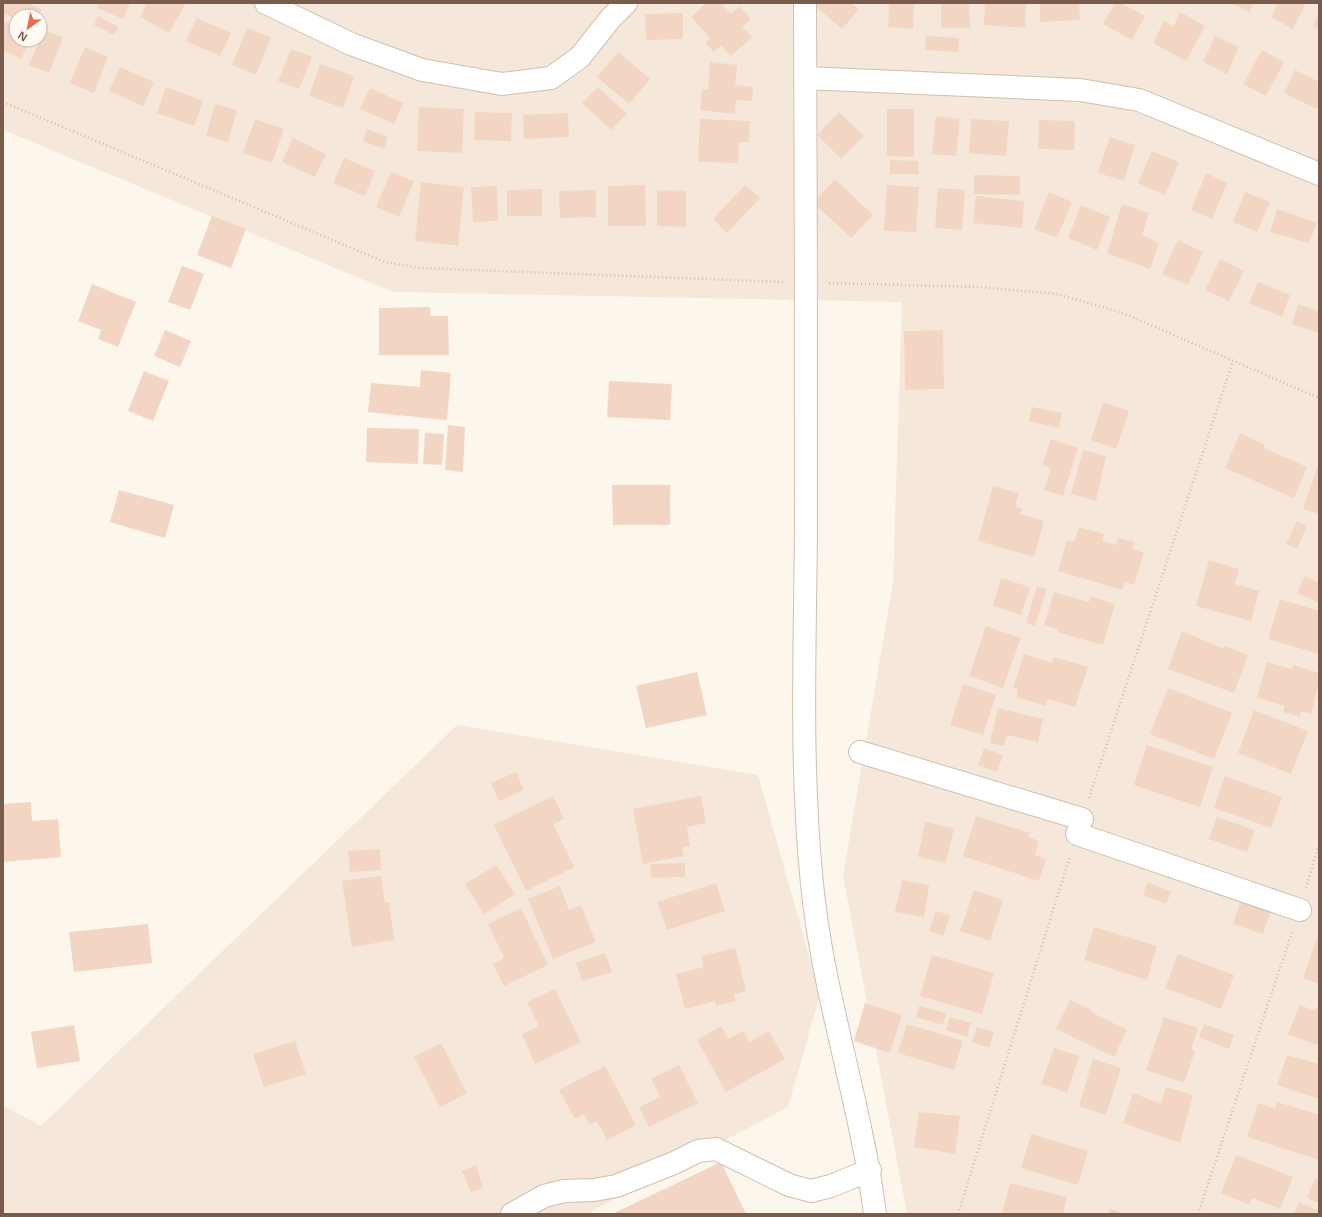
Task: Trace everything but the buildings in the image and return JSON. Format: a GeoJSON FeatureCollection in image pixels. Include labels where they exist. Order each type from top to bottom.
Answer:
{"type":"FeatureCollection","features":[{"type":"Feature","properties":{"kind":"street"},"geometry":{"type":"LineString","coordinates":[[266,3],[351,44],[422,70],[502,84],[550,78],[580,57],[610,19],[626,3]]}},
{"type":"Feature","properties":{"kind":"street"},"geometry":{"type":"LineString","coordinates":[[805,3],[807,283],[805,796],[812,886],[824,971],[870,1170],[875,1214]]}},
{"type":"Feature","properties":{"kind":"street"},"geometry":{"type":"LineString","coordinates":[[805,78],[1080,90],[1139,100],[1319,174]]}},
{"type":"Feature","properties":{"kind":"street"},"geometry":{"type":"LineString","coordinates":[[860,752],[1079,826],[1300,910]]}},
{"type":"Feature","properties":{"kind":"street"},"geometry":{"type":"LineString","coordinates":[[512,1214],[544,1196],[564,1191],[594,1190],[616,1186],[674,1162],[698,1150],[716,1149],[788,1186],[811,1191],[831,1186],[870,1170]]}},
{"type":"Feature","properties":{"kind":"path"},"geometry":{"type":"LineString","coordinates":[[3,102],[385,262],[429,268],[807,283],[978,286],[1057,294],[1123,313],[1319,398]]}},
{"type":"Feature","properties":{"kind":"path"},"geometry":{"type":"LineString","coordinates":[[958,1214],[1079,826],[1233,361]]}},
{"type":"Feature","properties":{"kind":"path"},"geometry":{"type":"LineString","coordinates":[[1198,1214],[1300,910],[1319,844]]}},
{"type":"Feature","properties":{"kind":"shaded area"},"geometry":{"type":"Polygon","coordinates":[[[3,3],[1319,3],[1319,1214],[907,1214],[843,876],[893,582],[902,302],[393,292],[3,130],[3,3]]]}},
{"type":"Feature","properties":{"kind":"shaded area"},"geometry":{"type":"Polygon","coordinates":[[[457,725],[758,775],[820,995],[788,1107],[587,1214],[3,1214],[3,1105],[41,1126],[457,725]]]}}]}
